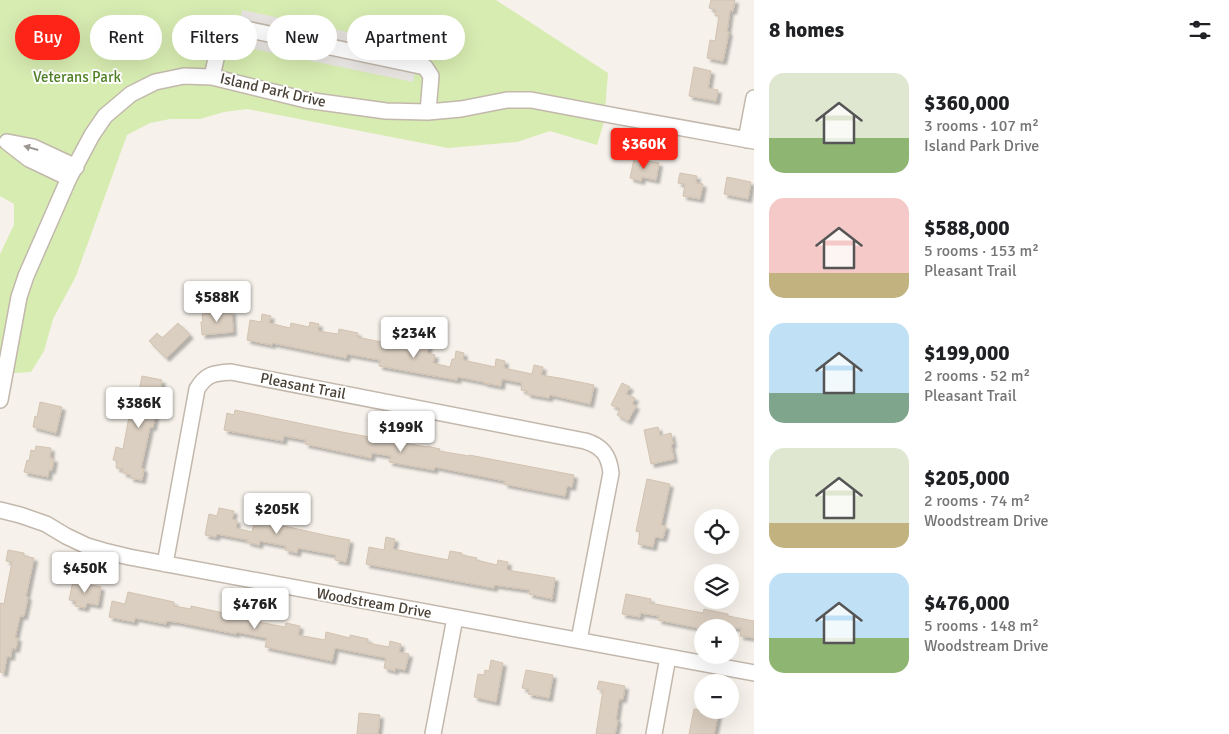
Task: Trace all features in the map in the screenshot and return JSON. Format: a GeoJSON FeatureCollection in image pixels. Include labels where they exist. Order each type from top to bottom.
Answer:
{"type":"FeatureCollection","features":[{"type":"Feature","properties":{"kind":"street"},"geometry":{"type":"LineString","coordinates":[[212,77],[221,36],[224,30],[236,27],[426,67],[431,76],[428,112]]}},
{"type":"Feature","properties":{"kind":"street","name":"Island Park Drive"},"geometry":{"type":"LineString","coordinates":[[0,400],[19,297],[26,276],[73,173],[92,135],[105,116],[131,94],[155,82],[184,76],[212,77],[306,100],[386,111],[428,112],[461,109],[507,100],[531,100],[750,140]]}},
{"type":"Feature","properties":{"kind":"street"},"geometry":{"type":"LineString","coordinates":[[750,140],[754,98]]}},
{"type":"Feature","properties":{"kind":"street"},"geometry":{"type":"LineString","coordinates":[[3,141],[29,159],[73,173]]}},
{"type":"Feature","properties":{"kind":"street","name":"Pleasant Trail"},"geometry":{"type":"LineString","coordinates":[[165,564],[197,389],[202,381],[209,376],[231,372],[585,441],[600,448],[606,455],[611,472],[579,640]]}},
{"type":"Feature","properties":{"kind":"street","name":"Woodstream Drive"},"geometry":{"type":"LineString","coordinates":[[0,510],[20,514],[46,524],[66,536],[96,549],[129,557],[754,673]]}},
{"type":"Feature","properties":{"kind":"street"},"geometry":{"type":"LineString","coordinates":[[433,734],[455,618]]}},
{"type":"Feature","properties":{"kind":"street"},"geometry":{"type":"LineString","coordinates":[[654,734],[668,657]]}},
{"type":"Feature","properties":{"kind":"green space","name":"Veterans Park"},"geometry":{"type":"Polygon","coordinates":[[[0,0],[496,0],[608,73],[604,122],[597,145],[550,131],[517,142],[448,148],[247,109],[224,112],[200,119],[170,119],[150,123],[127,135],[76,276],[53,319],[44,351],[31,372],[0,374],[0,254],[14,225],[14,204],[0,196],[0,0]]]}},
{"type":"Feature","properties":{"kind":"shaded area"},"geometry":{"type":"Polygon","coordinates":[[[242,10],[267,15],[267,52],[257,50],[257,15],[241,15],[242,10]]]}},
{"type":"Feature","properties":{"kind":"shaded area"},"geometry":{"type":"Polygon","coordinates":[[[337,30],[347,32],[347,60],[417,60],[413,82],[307,60],[337,60],[337,30]]]}},
{"type":"Feature","properties":{"kind":"building"},"geometry":{"type":"Polygon","coordinates":[[[711,0],[735,0],[733,11],[730,10],[727,32],[729,32],[723,61],[707,58],[710,40],[715,41],[719,16],[715,16],[716,10],[709,8],[711,0]]]}},
{"type":"Feature","properties":{"kind":"building"},"geometry":{"type":"Polygon","coordinates":[[[694,67],[711,71],[708,88],[718,90],[716,101],[689,96],[694,67]]]}},
{"type":"Feature","properties":{"kind":"building"},"geometry":{"type":"Polygon","coordinates":[[[634,159],[659,163],[656,180],[642,177],[641,181],[630,178],[634,159]]]}},
{"type":"Feature","properties":{"kind":"building"},"geometry":{"type":"Polygon","coordinates":[[[680,173],[697,176],[696,183],[703,184],[700,199],[683,196],[685,184],[678,183],[680,173]]]}},
{"type":"Feature","properties":{"kind":"building"},"geometry":{"type":"Polygon","coordinates":[[[727,177],[751,182],[748,199],[724,194],[727,177]]]}},
{"type":"Feature","properties":{"kind":"building"},"geometry":{"type":"Polygon","coordinates":[[[232,311],[233,332],[202,335],[202,314],[232,311]]]}},
{"type":"Feature","properties":{"kind":"building"},"geometry":{"type":"Polygon","coordinates":[[[262,314],[271,316],[269,323],[290,328],[291,323],[309,327],[310,322],[319,324],[318,331],[338,334],[339,329],[358,333],[357,337],[396,345],[395,348],[418,352],[420,343],[429,344],[427,353],[435,355],[433,363],[450,367],[452,359],[455,359],[456,351],[464,353],[463,360],[495,367],[496,359],[505,361],[504,368],[532,374],[534,365],[543,367],[541,375],[594,385],[590,404],[550,395],[549,398],[527,394],[527,391],[521,390],[522,383],[502,379],[501,386],[458,377],[457,380],[379,366],[380,360],[347,354],[346,358],[272,343],[272,345],[247,340],[250,320],[261,322],[262,314]]]}},
{"type":"Feature","properties":{"kind":"building"},"geometry":{"type":"Polygon","coordinates":[[[178,323],[190,335],[166,358],[149,341],[157,333],[162,338],[178,323]]]}},
{"type":"Feature","properties":{"kind":"building"},"geometry":{"type":"Polygon","coordinates":[[[142,376],[162,380],[153,427],[150,427],[141,468],[144,469],[142,480],[130,478],[131,475],[123,473],[123,469],[116,468],[117,461],[113,460],[116,447],[123,449],[130,411],[135,412],[142,376]]]}},
{"type":"Feature","properties":{"kind":"building"},"geometry":{"type":"Polygon","coordinates":[[[622,383],[630,387],[626,394],[635,398],[632,404],[636,406],[628,421],[617,415],[620,409],[611,405],[622,383]]]}},
{"type":"Feature","properties":{"kind":"building"},"geometry":{"type":"Polygon","coordinates":[[[40,402],[62,407],[56,433],[33,427],[40,402]]]}},
{"type":"Feature","properties":{"kind":"building"},"geometry":{"type":"Polygon","coordinates":[[[235,410],[347,433],[427,446],[440,449],[439,451],[574,475],[572,487],[567,486],[565,496],[504,484],[505,481],[435,467],[434,470],[389,462],[391,456],[372,453],[371,458],[305,444],[306,440],[284,436],[283,441],[224,430],[227,413],[234,415],[235,410]]]}},
{"type":"Feature","properties":{"kind":"building"},"geometry":{"type":"Polygon","coordinates":[[[658,427],[660,436],[671,433],[674,459],[651,464],[644,430],[658,427]]]}},
{"type":"Feature","properties":{"kind":"building"},"geometry":{"type":"Polygon","coordinates":[[[36,446],[51,448],[50,458],[54,459],[52,470],[49,470],[48,477],[24,472],[31,450],[35,451],[36,446]]]}},
{"type":"Feature","properties":{"kind":"building"},"geometry":{"type":"Polygon","coordinates":[[[647,479],[670,484],[661,525],[666,526],[663,538],[655,537],[653,547],[638,544],[640,532],[636,531],[647,479]]]}},
{"type":"Feature","properties":{"kind":"building"},"geometry":{"type":"Polygon","coordinates":[[[219,508],[234,511],[232,519],[237,520],[236,528],[252,532],[254,523],[258,524],[259,517],[276,520],[275,524],[350,540],[346,562],[335,560],[336,555],[298,548],[297,553],[285,550],[286,546],[260,541],[259,545],[247,542],[248,540],[217,534],[216,537],[205,535],[209,514],[217,516],[219,508]]]}},
{"type":"Feature","properties":{"kind":"building"},"geometry":{"type":"Polygon","coordinates":[[[386,537],[395,539],[393,549],[448,560],[450,551],[462,553],[462,555],[477,558],[476,560],[497,565],[498,560],[508,562],[507,570],[555,578],[552,599],[529,594],[530,590],[494,585],[494,588],[366,564],[369,547],[384,550],[386,537]]]}},
{"type":"Feature","properties":{"kind":"building"},"geometry":{"type":"Polygon","coordinates":[[[8,550],[24,553],[24,556],[34,558],[24,616],[20,616],[15,638],[18,638],[16,649],[12,648],[11,657],[7,656],[4,673],[0,672],[0,603],[4,604],[12,562],[6,561],[8,550]]]}},
{"type":"Feature","properties":{"kind":"building"},"geometry":{"type":"Polygon","coordinates":[[[73,581],[101,587],[98,605],[87,603],[85,608],[75,606],[76,601],[69,600],[73,581]]]}},
{"type":"Feature","properties":{"kind":"building"},"geometry":{"type":"Polygon","coordinates":[[[128,592],[174,602],[174,606],[191,609],[191,606],[233,615],[233,613],[250,616],[250,619],[258,620],[258,622],[285,627],[286,623],[300,626],[298,635],[325,640],[326,632],[350,638],[350,635],[368,639],[368,643],[389,647],[390,641],[401,644],[399,652],[409,654],[405,670],[395,668],[395,671],[384,668],[386,658],[335,648],[332,661],[265,647],[267,638],[177,622],[166,621],[166,624],[135,618],[134,622],[109,617],[112,601],[125,604],[128,592]]]}},
{"type":"Feature","properties":{"kind":"building"},"geometry":{"type":"Polygon","coordinates":[[[626,594],[651,599],[650,603],[703,613],[704,609],[754,621],[754,638],[740,636],[739,619],[694,619],[694,627],[658,620],[659,616],[640,613],[640,617],[622,614],[626,594]]]}},
{"type":"Feature","properties":{"kind":"building"},"geometry":{"type":"Polygon","coordinates":[[[491,660],[503,663],[496,702],[474,697],[478,674],[484,675],[485,670],[489,671],[491,660]]]}},
{"type":"Feature","properties":{"kind":"building"},"geometry":{"type":"Polygon","coordinates":[[[526,670],[553,675],[549,698],[528,694],[529,689],[522,688],[526,670]]]}},
{"type":"Feature","properties":{"kind":"building"},"geometry":{"type":"Polygon","coordinates":[[[599,681],[625,686],[623,699],[619,699],[615,734],[596,734],[603,690],[597,689],[599,681]]]}},
{"type":"Feature","properties":{"kind":"building"},"geometry":{"type":"Polygon","coordinates":[[[694,709],[694,719],[717,719],[714,734],[689,734],[694,709]]]}},
{"type":"Feature","properties":{"kind":"building"},"geometry":{"type":"Polygon","coordinates":[[[359,713],[380,715],[378,734],[357,734],[359,713]]]}}]}
